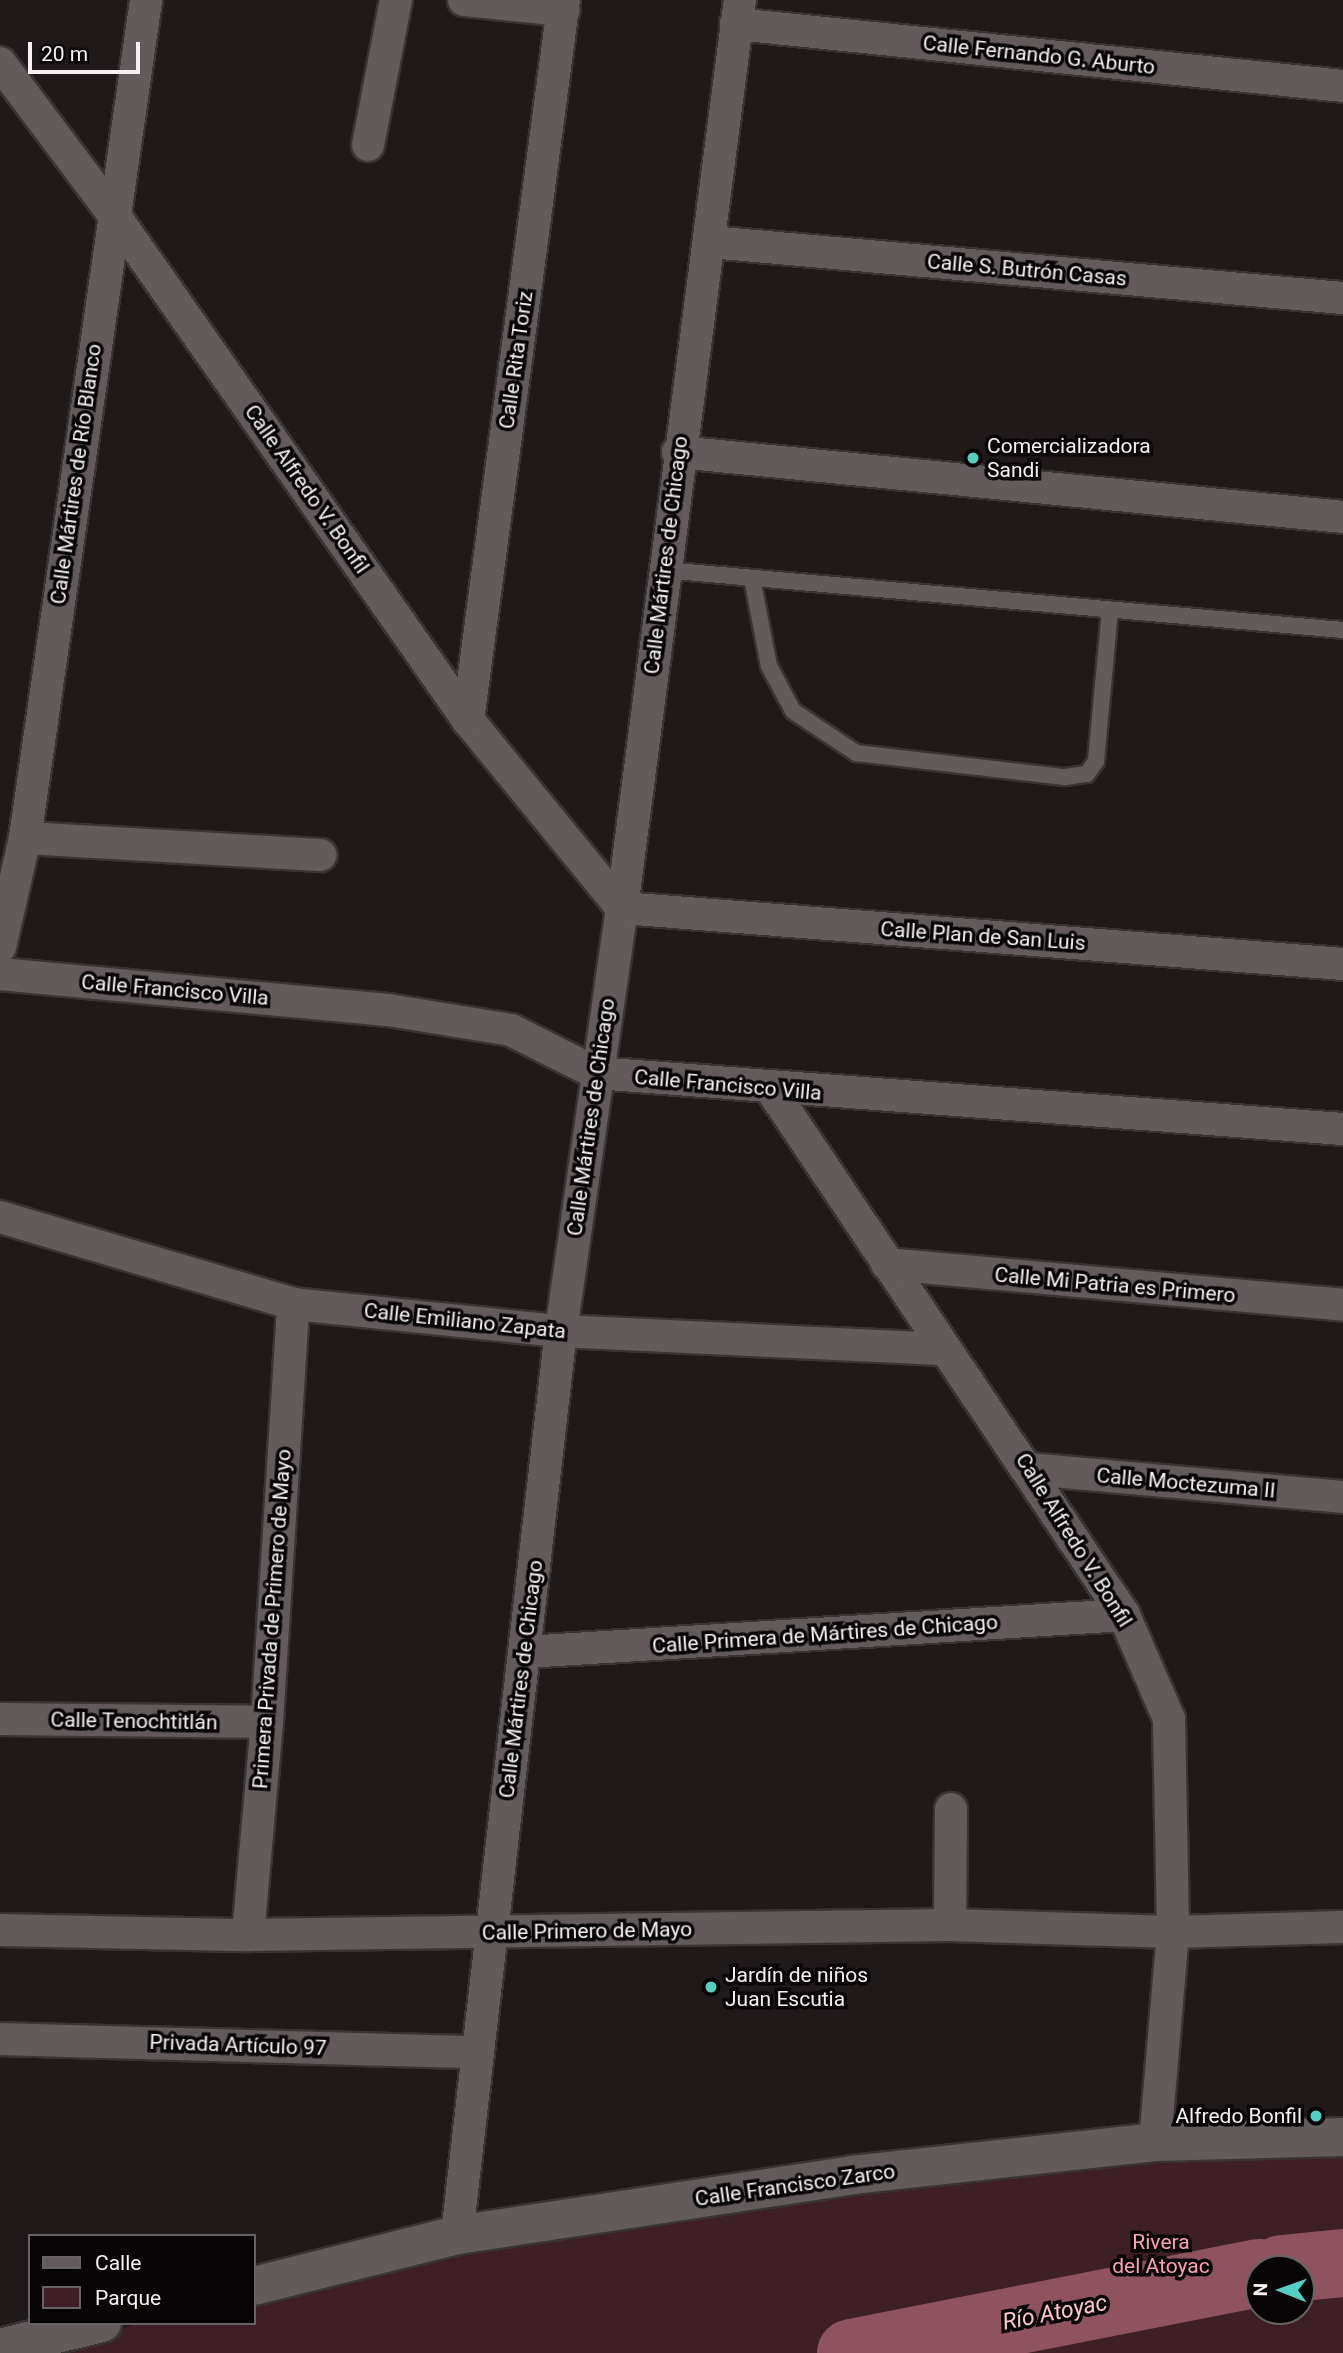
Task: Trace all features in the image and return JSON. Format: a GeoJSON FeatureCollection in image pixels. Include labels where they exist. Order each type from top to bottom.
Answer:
{"type":"FeatureCollection","features":[{"type":"Feature","properties":{"kind":"street","name":"Calle Mártires de Río Blanco"},"geometry":{"type":"LineString","coordinates":[[0,947],[25,838],[113,212],[146,0]]}},
{"type":"Feature","properties":{"kind":"street"},"geometry":{"type":"LineString","coordinates":[[368,145],[396,0]]}},
{"type":"Feature","properties":{"kind":"street"},"geometry":{"type":"LineString","coordinates":[[464,0],[563,5]]}},
{"type":"Feature","properties":{"kind":"street","name":"Calle Rita Toriz"},"geometry":{"type":"LineString","coordinates":[[468,720],[563,5]]}},
{"type":"Feature","properties":{"kind":"street","name":"Calle Fernando G. Aburto"},"geometry":{"type":"LineString","coordinates":[[738,12],[1343,86]]}},
{"type":"Feature","properties":{"kind":"street","name":"Calle Mártires de Chicago"},"geometry":{"type":"LineString","coordinates":[[457,2235],[489,1933],[525,1653],[561,1331],[596,1073],[622,908],[678,452],[710,242],[738,12]]}},
{"type":"Feature","properties":{"kind":"street","name":"Calle Alfredo V. Bonfil"},"geometry":{"type":"LineString","coordinates":[[0,63],[113,212],[468,720],[622,908]]}},
{"type":"Feature","properties":{"kind":"street","name":"Calle S. Butrón Casas"},"geometry":{"type":"LineString","coordinates":[[710,242],[1343,298]]}},
{"type":"Feature","properties":{"kind":"street"},"geometry":{"type":"LineString","coordinates":[[678,452],[1343,517]]}},
{"type":"Feature","properties":{"kind":"street"},"geometry":{"type":"LineString","coordinates":[[25,838],[321,855]]}},
{"type":"Feature","properties":{"kind":"street","name":"Calle Plan de San Luis"},"geometry":{"type":"LineString","coordinates":[[622,908],[1343,964]]}},
{"type":"Feature","properties":{"kind":"street","name":"Calle Francisco Villa"},"geometry":{"type":"LineString","coordinates":[[0,974],[388,1010],[511,1030],[596,1073],[771,1090],[1343,1129]]}},
{"type":"Feature","properties":{"kind":"street","name":"Calle Alfredo V. Bonfil"},"geometry":{"type":"LineString","coordinates":[[771,1090],[942,1349],[981,1395],[1124,1615],[1169,1719],[1174,1932],[1155,2141]]}},
{"type":"Feature","properties":{"kind":"street","name":"Calle Emiliano Zapata"},"geometry":{"type":"LineString","coordinates":[[0,1217],[293,1304],[561,1331],[942,1349]]}},
{"type":"Feature","properties":{"kind":"street","name":"Calle Mi Patria es Primero"},"geometry":{"type":"LineString","coordinates":[[887,1264],[1343,1305]]}},
{"type":"Feature","properties":{"kind":"street","name":"Primera Privada de Primero de Mayo"},"geometry":{"type":"LineString","coordinates":[[248,1935],[267,1722],[293,1304]]}},
{"type":"Feature","properties":{"kind":"street","name":"Calle Moctezuma II"},"geometry":{"type":"LineString","coordinates":[[1030,1469],[1343,1497]]}},
{"type":"Feature","properties":{"kind":"street","name":"Calle Primera de Mártires de Chicago"},"geometry":{"type":"LineString","coordinates":[[525,1653],[1124,1615]]}},
{"type":"Feature","properties":{"kind":"street","name":"Calle Tenochtitlán"},"geometry":{"type":"LineString","coordinates":[[0,1720],[267,1722]]}},
{"type":"Feature","properties":{"kind":"street"},"geometry":{"type":"LineString","coordinates":[[950,1925],[951,1810]]}},
{"type":"Feature","properties":{"kind":"street","name":"Calle Primero de Mayo"},"geometry":{"type":"LineString","coordinates":[[0,1930],[248,1935],[950,1925],[1174,1932],[1343,1927]]}},
{"type":"Feature","properties":{"kind":"street","name":"Privada Artículo 97"},"geometry":{"type":"LineString","coordinates":[[0,2039],[476,2052]]}},
{"type":"Feature","properties":{"kind":"street","name":"Calle Francisco Zarco"},"geometry":{"type":"LineString","coordinates":[[256,2285],[457,2235],[852,2175],[1155,2141],[1343,2137]]}},
{"type":"Feature","properties":{"kind":"street"},"geometry":{"type":"LineString","coordinates":[[0,2348],[94,2325]]}},
{"type":"Feature","properties":{"kind":"lane"},"geometry":{"type":"LineString","coordinates":[[664,570],[1343,630]]}},
{"type":"Feature","properties":{"kind":"lane"},"geometry":{"type":"LineString","coordinates":[[752,578],[769,666],[793,711],[856,754],[1066,777],[1087,774],[1096,761],[1110,610]]}},
{"type":"Feature","properties":{"kind":"green space","name":"Rivera del Atoyac"},"geometry":{"type":"Polygon","coordinates":[[[1343,2144],[1343,2353],[33,2353],[133,2325],[256,2325],[256,2292],[852,2175],[1343,2144]]]}},
{"type":"Feature","properties":{"kind":"waterway","name":"Río Atoyac"},"geometry":{"type":"LineString","coordinates":[[1315,2266],[1343,2263]]}},
{"type":"Feature","properties":{"kind":"waterway","name":"Río Atoyac"},"geometry":{"type":"LineString","coordinates":[[851,2353],[1245,2276]]}},
{"type":"Feature","properties":{"kind":"place","name":"Comercializadora Sandi"},"geometry":{"type":"Point","coordinates":[973,458]}},
{"type":"Feature","properties":{"kind":"place","name":"Jardín de niños Juan Escutia"},"geometry":{"type":"Point","coordinates":[711,1987]}},
{"type":"Feature","properties":{"kind":"place","name":"Alfredo Bonfil"},"geometry":{"type":"Point","coordinates":[1316,2116]}}]}
